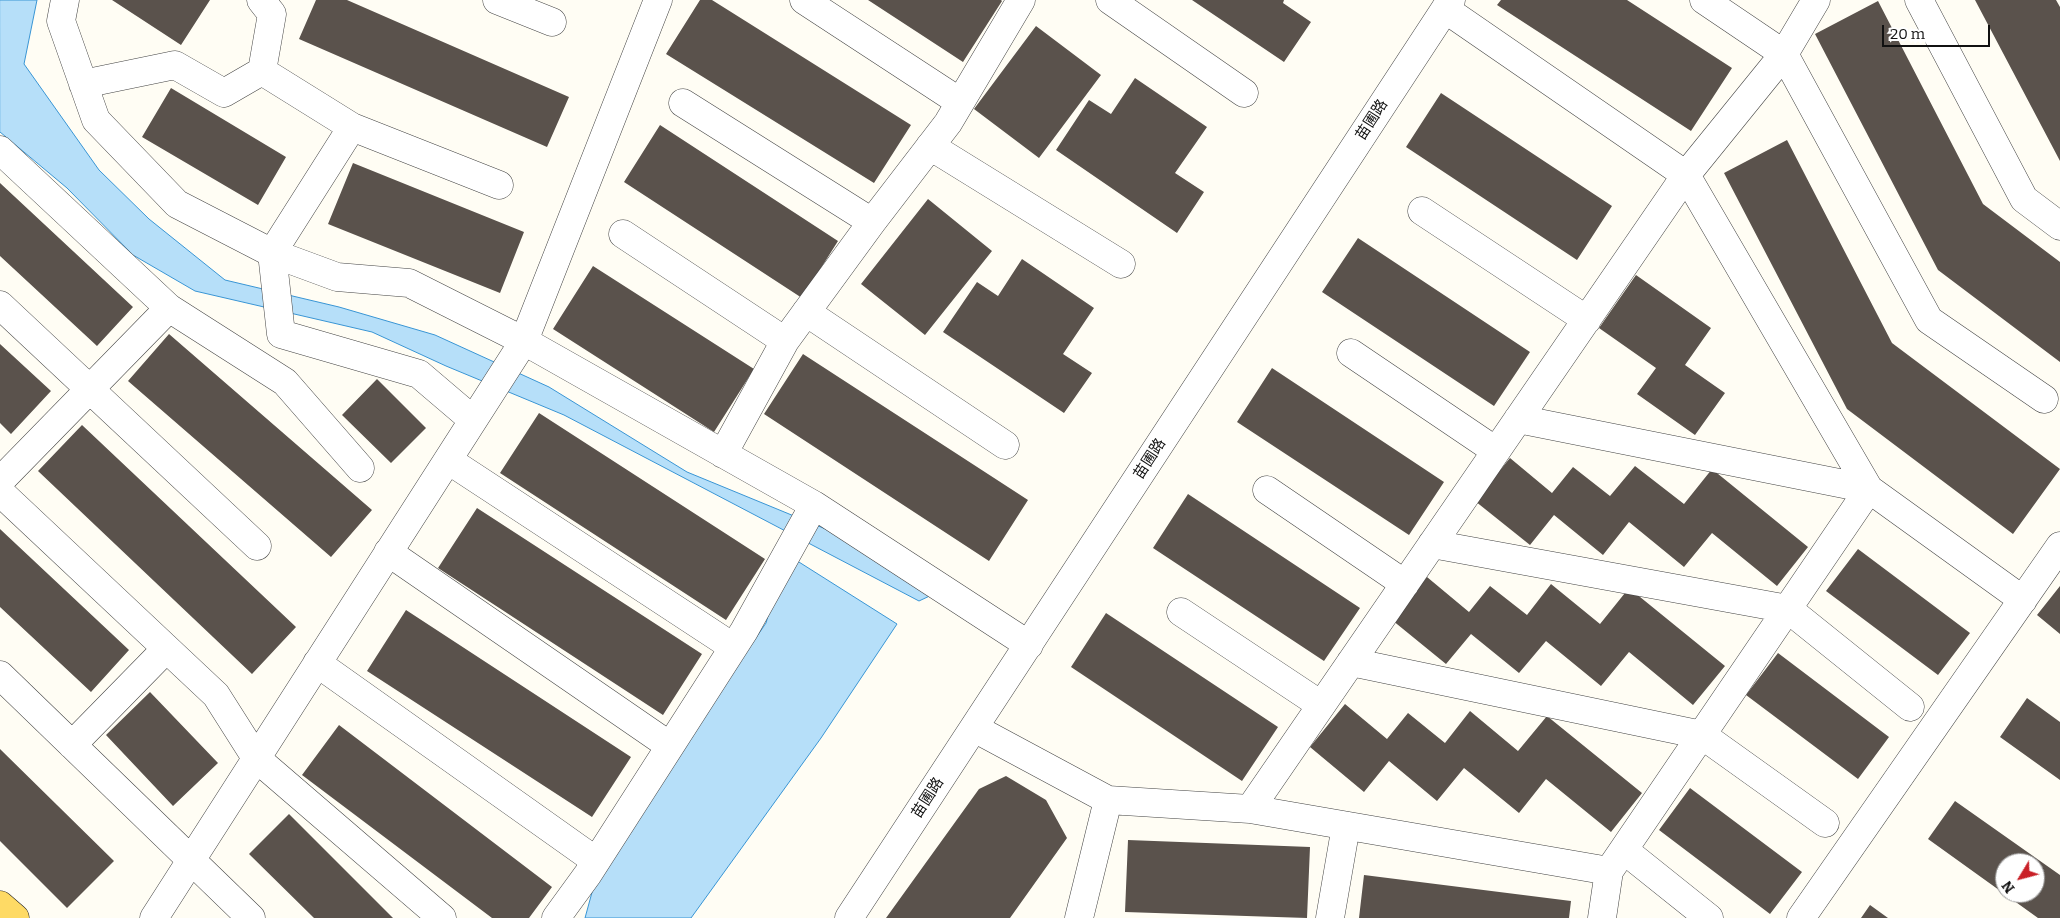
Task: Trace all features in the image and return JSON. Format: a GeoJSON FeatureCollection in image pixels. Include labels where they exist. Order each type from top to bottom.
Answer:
{"type":"FeatureCollection","features":[{"type":"Feature","properties":{"kind":"main road"},"geometry":{"type":"LineString","coordinates":[[0,906],[15,918]]}},
{"type":"Feature","properties":{"kind":"street"},"geometry":{"type":"LineString","coordinates":[[65,0],[61,21],[96,120],[177,204],[272,253],[337,277],[409,283],[524,341],[814,505],[1029,645]]}},
{"type":"Feature","properties":{"kind":"street"},"geometry":{"type":"LineString","coordinates":[[497,0],[552,22]]}},
{"type":"Feature","properties":{"kind":"street"},"geometry":{"type":"LineString","coordinates":[[154,918],[524,341],[658,0]]}},
{"type":"Feature","properties":{"kind":"street"},"geometry":{"type":"LineString","coordinates":[[804,0],[960,102]]}},
{"type":"Feature","properties":{"kind":"street"},"geometry":{"type":"LineString","coordinates":[[723,454],[785,341],[872,222],[948,123],[1020,0]]}},
{"type":"Feature","properties":{"kind":"street"},"geometry":{"type":"LineString","coordinates":[[1110,0],[1244,93]]}},
{"type":"Feature","properties":{"kind":"street"},"geometry":{"type":"LineString","coordinates":[[1704,0],[1784,54],[1929,320],[2044,399]]}},
{"type":"Feature","properties":{"kind":"street"},"geometry":{"type":"LineString","coordinates":[[1250,809],[1686,175],[1784,54],[1816,0]]}},
{"type":"Feature","properties":{"kind":"street"},"geometry":{"type":"LineString","coordinates":[[1918,0],[2024,198],[2060,226]]}},
{"type":"Feature","properties":{"kind":"street"},"geometry":{"type":"LineString","coordinates":[[262,71],[272,5]]}},
{"type":"Feature","properties":{"kind":"street"},"geometry":{"type":"LineString","coordinates":[[1448,5],[1686,175],[1869,490]]}},
{"type":"Feature","properties":{"kind":"street","name":"苗圃路"},"geometry":{"type":"LineString","coordinates":[[849,918],[1448,5]]}},
{"type":"Feature","properties":{"kind":"street"},"geometry":{"type":"LineString","coordinates":[[83,84],[175,65],[224,93],[262,71]]}},
{"type":"Feature","properties":{"kind":"street"},"geometry":{"type":"LineString","coordinates":[[262,71],[352,127],[499,184]]}},
{"type":"Feature","properties":{"kind":"street"},"geometry":{"type":"LineString","coordinates":[[683,103],[872,222]]}},
{"type":"Feature","properties":{"kind":"street"},"geometry":{"type":"LineString","coordinates":[[352,127],[272,253],[281,334],[419,374],[473,420]]}},
{"type":"Feature","properties":{"kind":"street"},"geometry":{"type":"LineString","coordinates":[[930,146],[1121,264]]}},
{"type":"Feature","properties":{"kind":"street"},"geometry":{"type":"LineString","coordinates":[[0,150],[169,308],[285,382],[360,468]]}},
{"type":"Feature","properties":{"kind":"street"},"geometry":{"type":"LineString","coordinates":[[1422,210],[1586,320]]}},
{"type":"Feature","properties":{"kind":"street"},"geometry":{"type":"LineString","coordinates":[[624,234],[785,341]]}},
{"type":"Feature","properties":{"kind":"street"},"geometry":{"type":"LineString","coordinates":[[0,305],[258,546]]}},
{"type":"Feature","properties":{"kind":"street"},"geometry":{"type":"LineString","coordinates":[[0,481],[169,308]]}},
{"type":"Feature","properties":{"kind":"street"},"geometry":{"type":"LineString","coordinates":[[806,312],[1005,445]]}},
{"type":"Feature","properties":{"kind":"street"},"geometry":{"type":"LineString","coordinates":[[1351,352],[1496,451]]}},
{"type":"Feature","properties":{"kind":"street"},"geometry":{"type":"LineString","coordinates":[[1518,419],[1869,490],[2023,600]]}},
{"type":"Feature","properties":{"kind":"street"},"geometry":{"type":"LineString","coordinates":[[448,460],[733,648]]}},
{"type":"Feature","properties":{"kind":"street"},"geometry":{"type":"LineString","coordinates":[[1267,490],[1405,584]]}},
{"type":"Feature","properties":{"kind":"street"},"geometry":{"type":"LineString","coordinates":[[1602,918],[1616,861],[1869,490]]}},
{"type":"Feature","properties":{"kind":"street"},"geometry":{"type":"LineString","coordinates":[[0,492],[216,695],[256,758],[442,918]]}},
{"type":"Feature","properties":{"kind":"street"},"geometry":{"type":"LineString","coordinates":[[556,918],[596,860],[733,648],[814,505]]}},
{"type":"Feature","properties":{"kind":"street"},"geometry":{"type":"LineString","coordinates":[[1432,544],[1788,609],[1910,707]]}},
{"type":"Feature","properties":{"kind":"street"},"geometry":{"type":"LineString","coordinates":[[1801,918],[2060,546]]}},
{"type":"Feature","properties":{"kind":"street"},"geometry":{"type":"LineString","coordinates":[[388,552],[670,746]]}},
{"type":"Feature","properties":{"kind":"street"},"geometry":{"type":"LineString","coordinates":[[1181,612],[1321,705]]}},
{"type":"Feature","properties":{"kind":"street"},"geometry":{"type":"LineString","coordinates":[[72,745],[166,649]]}},
{"type":"Feature","properties":{"kind":"street"},"geometry":{"type":"LineString","coordinates":[[1351,662],[1702,735],[1825,823]]}},
{"type":"Feature","properties":{"kind":"street"},"geometry":{"type":"LineString","coordinates":[[318,663],[596,860]]}},
{"type":"Feature","properties":{"kind":"street"},"geometry":{"type":"LineString","coordinates":[[0,675],[251,918]]}},
{"type":"Feature","properties":{"kind":"street"},"geometry":{"type":"LineString","coordinates":[[974,728],[1108,800],[1250,809],[1346,826],[1616,861],[1709,918]]}},
{"type":"Feature","properties":{"kind":"street"},"geometry":{"type":"LineString","coordinates":[[1079,918],[1108,800]]}},
{"type":"Feature","properties":{"kind":"street"},"geometry":{"type":"LineString","coordinates":[[1330,918],[1346,826]]}},
{"type":"Feature","properties":{"kind":"water"},"geometry":{"type":"Polygon","coordinates":[[[0,0],[37,0],[24,64],[99,170],[149,219],[225,280],[339,307],[435,335],[549,387],[687,472],[957,583],[919,601],[564,415],[446,366],[372,332],[195,291],[133,255],[67,188],[0,132],[0,0]]]}},
{"type":"Feature","properties":{"kind":"water"},"geometry":{"type":"Polygon","coordinates":[[[791,557],[897,624],[821,738],[691,918],[585,918],[603,852],[766,623],[774,595],[791,557]]]}},
{"type":"Feature","properties":{"kind":"building"},"geometry":{"type":"Polygon","coordinates":[[[112,0],[210,0],[181,45],[112,0]]]}},
{"type":"Feature","properties":{"kind":"building"},"geometry":{"type":"Polygon","coordinates":[[[316,0],[347,0],[569,97],[547,147],[299,39],[316,0]]]}},
{"type":"Feature","properties":{"kind":"building"},"geometry":{"type":"Polygon","coordinates":[[[700,0],[712,0],[911,125],[874,183],[666,54],[700,0]]]}},
{"type":"Feature","properties":{"kind":"building"},"geometry":{"type":"Polygon","coordinates":[[[868,0],[1001,0],[1002,1],[963,62],[868,0]]]}},
{"type":"Feature","properties":{"kind":"building"},"geometry":{"type":"Polygon","coordinates":[[[1192,0],[1284,0],[1283,3],[1311,22],[1284,62],[1192,0]]]}},
{"type":"Feature","properties":{"kind":"building"},"geometry":{"type":"Polygon","coordinates":[[[1501,0],[1627,0],[1732,68],[1691,131],[1497,5],[1501,0]]]}},
{"type":"Feature","properties":{"kind":"building"},"geometry":{"type":"Polygon","coordinates":[[[1975,0],[2056,0],[2060,7],[2060,161],[1975,0]]]}},
{"type":"Feature","properties":{"kind":"building"},"geometry":{"type":"Polygon","coordinates":[[[1878,1],[1983,204],[2060,262],[2060,362],[1938,270],[1815,34],[1878,1]]]}},
{"type":"Feature","properties":{"kind":"building"},"geometry":{"type":"Polygon","coordinates":[[[1036,26],[1101,75],[1039,158],[974,109],[1036,26]]]}},
{"type":"Feature","properties":{"kind":"building"},"geometry":{"type":"Polygon","coordinates":[[[1135,78],[1207,127],[1175,173],[1204,192],[1177,233],[1056,150],[1089,100],[1111,114],[1135,78]]]}},
{"type":"Feature","properties":{"kind":"building"},"geometry":{"type":"Polygon","coordinates":[[[171,88],[286,157],[258,205],[142,137],[171,88]]]}},
{"type":"Feature","properties":{"kind":"building"},"geometry":{"type":"Polygon","coordinates":[[[1441,93],[1612,206],[1577,260],[1406,147],[1441,93]]]}},
{"type":"Feature","properties":{"kind":"building"},"geometry":{"type":"Polygon","coordinates":[[[660,125],[838,241],[802,298],[624,182],[660,125]]]}},
{"type":"Feature","properties":{"kind":"building"},"geometry":{"type":"Polygon","coordinates":[[[1787,140],[1892,343],[2060,469],[2013,534],[1847,409],[1724,173],[1787,140]]]}},
{"type":"Feature","properties":{"kind":"building"},"geometry":{"type":"Polygon","coordinates":[[[353,163],[524,232],[500,293],[328,224],[353,163]]]}},
{"type":"Feature","properties":{"kind":"building"},"geometry":{"type":"Polygon","coordinates":[[[0,183],[133,307],[97,346],[0,256],[0,183]]]}},
{"type":"Feature","properties":{"kind":"building"},"geometry":{"type":"Polygon","coordinates":[[[928,199],[992,251],[925,335],[861,284],[928,199]]]}},
{"type":"Feature","properties":{"kind":"building"},"geometry":{"type":"Polygon","coordinates":[[[1358,238],[1530,352],[1494,406],[1322,292],[1358,238]]]}},
{"type":"Feature","properties":{"kind":"building"},"geometry":{"type":"Polygon","coordinates":[[[1022,259],[1094,308],[1063,354],[1092,373],[1064,413],[943,332],[977,282],[998,296],[1022,259]]]}},
{"type":"Feature","properties":{"kind":"building"},"geometry":{"type":"Polygon","coordinates":[[[593,266],[754,369],[714,432],[553,329],[593,266]]]}},
{"type":"Feature","properties":{"kind":"building"},"geometry":{"type":"Polygon","coordinates":[[[1636,275],[1711,328],[1685,365],[1725,393],[1695,435],[1637,394],[1656,368],[1599,328],[1636,275]]]}},
{"type":"Feature","properties":{"kind":"building"},"geometry":{"type":"Polygon","coordinates":[[[169,334],[372,510],[331,557],[128,381],[169,334]]]}},
{"type":"Feature","properties":{"kind":"building"},"geometry":{"type":"Polygon","coordinates":[[[0,344],[51,391],[11,434],[0,423],[0,344]]]}},
{"type":"Feature","properties":{"kind":"building"},"geometry":{"type":"Polygon","coordinates":[[[803,354],[1028,500],[989,561],[764,414],[803,354]]]}},
{"type":"Feature","properties":{"kind":"building"},"geometry":{"type":"Polygon","coordinates":[[[1272,368],[1444,482],[1409,535],[1237,422],[1272,368]]]}},
{"type":"Feature","properties":{"kind":"building"},"geometry":{"type":"Polygon","coordinates":[[[377,379],[426,428],[391,463],[342,415],[377,379]]]}},
{"type":"Feature","properties":{"kind":"building"},"geometry":{"type":"Polygon","coordinates":[[[539,413],[765,559],[726,620],[500,473],[539,413]]]}},
{"type":"Feature","properties":{"kind":"building"},"geometry":{"type":"Polygon","coordinates":[[[82,425],[296,627],[252,674],[38,471],[82,425]]]}},
{"type":"Feature","properties":{"kind":"building"},"geometry":{"type":"Polygon","coordinates":[[[1510,458],[1552,493],[1573,467],[1610,496],[1635,466],[1684,504],[1712,469],[1808,547],[1777,586],[1712,533],[1684,567],[1629,522],[1603,555],[1554,515],[1530,545],[1475,501],[1510,458]]]}},
{"type":"Feature","properties":{"kind":"building"},"geometry":{"type":"Polygon","coordinates":[[[1188,494],[1360,608],[1324,661],[1153,548],[1188,494]]]}},
{"type":"Feature","properties":{"kind":"building"},"geometry":{"type":"Polygon","coordinates":[[[477,508],[702,654],[663,715],[438,568],[477,508]]]}},
{"type":"Feature","properties":{"kind":"building"},"geometry":{"type":"Polygon","coordinates":[[[0,529],[129,650],[91,692],[0,607],[0,529]]]}},
{"type":"Feature","properties":{"kind":"building"},"geometry":{"type":"Polygon","coordinates":[[[1858,549],[1970,633],[1938,675],[1826,591],[1858,549]]]}},
{"type":"Feature","properties":{"kind":"building"},"geometry":{"type":"Polygon","coordinates":[[[1427,577],[1469,612],[1490,586],[1527,615],[1551,584],[1600,624],[1629,588],[1725,666],[1693,705],[1629,652],[1601,686],[1546,641],[1519,673],[1471,634],[1446,664],[1392,620],[1427,577]]]}},
{"type":"Feature","properties":{"kind":"building"},"geometry":{"type":"Polygon","coordinates":[[[2060,586],[2060,634],[2037,615],[2060,586]]]}},
{"type":"Feature","properties":{"kind":"building"},"geometry":{"type":"Polygon","coordinates":[[[406,610],[631,757],[592,817],[367,671],[406,610]]]}},
{"type":"Feature","properties":{"kind":"building"},"geometry":{"type":"Polygon","coordinates":[[[1106,613],[1278,727],[1242,781],[1071,667],[1106,613]]]}},
{"type":"Feature","properties":{"kind":"building"},"geometry":{"type":"Polygon","coordinates":[[[1778,653],[1889,737],[1858,779],[1746,695],[1778,653]]]}},
{"type":"Feature","properties":{"kind":"building"},"geometry":{"type":"Polygon","coordinates":[[[150,692],[218,763],[173,806],[106,735],[150,692]]]}},
{"type":"Feature","properties":{"kind":"building"},"geometry":{"type":"Polygon","coordinates":[[[2027,698],[2060,722],[2060,780],[2000,737],[2027,698]]]}},
{"type":"Feature","properties":{"kind":"building"},"geometry":{"type":"Polygon","coordinates":[[[1345,704],[1387,739],[1408,713],[1445,743],[1470,711],[1518,751],[1547,716],[1642,793],[1611,832],[1546,779],[1519,813],[1464,768],[1437,801],[1389,761],[1364,792],[1310,747],[1345,704]]]}},
{"type":"Feature","properties":{"kind":"building"},"geometry":{"type":"Polygon","coordinates":[[[339,725],[552,887],[529,918],[492,918],[302,775],[339,725]]]}},
{"type":"Feature","properties":{"kind":"building"},"geometry":{"type":"Polygon","coordinates":[[[0,749],[114,861],[67,908],[0,841],[0,749]]]}},
{"type":"Feature","properties":{"kind":"building"},"geometry":{"type":"Polygon","coordinates":[[[1006,776],[1046,800],[1067,838],[1010,918],[886,918],[979,789],[1006,776]]]}},
{"type":"Feature","properties":{"kind":"building"},"geometry":{"type":"Polygon","coordinates":[[[1690,788],[1802,872],[1770,914],[1659,830],[1690,788]]]}},
{"type":"Feature","properties":{"kind":"building"},"geometry":{"type":"Polygon","coordinates":[[[1955,801],[2029,853],[1995,853],[1995,887],[1928,839],[1955,801]]]}},
{"type":"Feature","properties":{"kind":"building"},"geometry":{"type":"Polygon","coordinates":[[[289,814],[393,918],[314,918],[249,854],[289,814]]]}},
{"type":"Feature","properties":{"kind":"building"},"geometry":{"type":"Polygon","coordinates":[[[1128,840],[1310,847],[1307,918],[1125,912],[1128,840]]]}},
{"type":"Feature","properties":{"kind":"building"},"geometry":{"type":"Polygon","coordinates":[[[2045,864],[2060,875],[2060,918],[2038,918],[2017,903],[2045,903],[2045,864]]]}},
{"type":"Feature","properties":{"kind":"building"},"geometry":{"type":"Polygon","coordinates":[[[1364,875],[1571,901],[1569,918],[1359,918],[1364,875]]]}},
{"type":"Feature","properties":{"kind":"building"},"geometry":{"type":"Polygon","coordinates":[[[1870,905],[1888,918],[1861,918],[1870,905]]]}}]}
